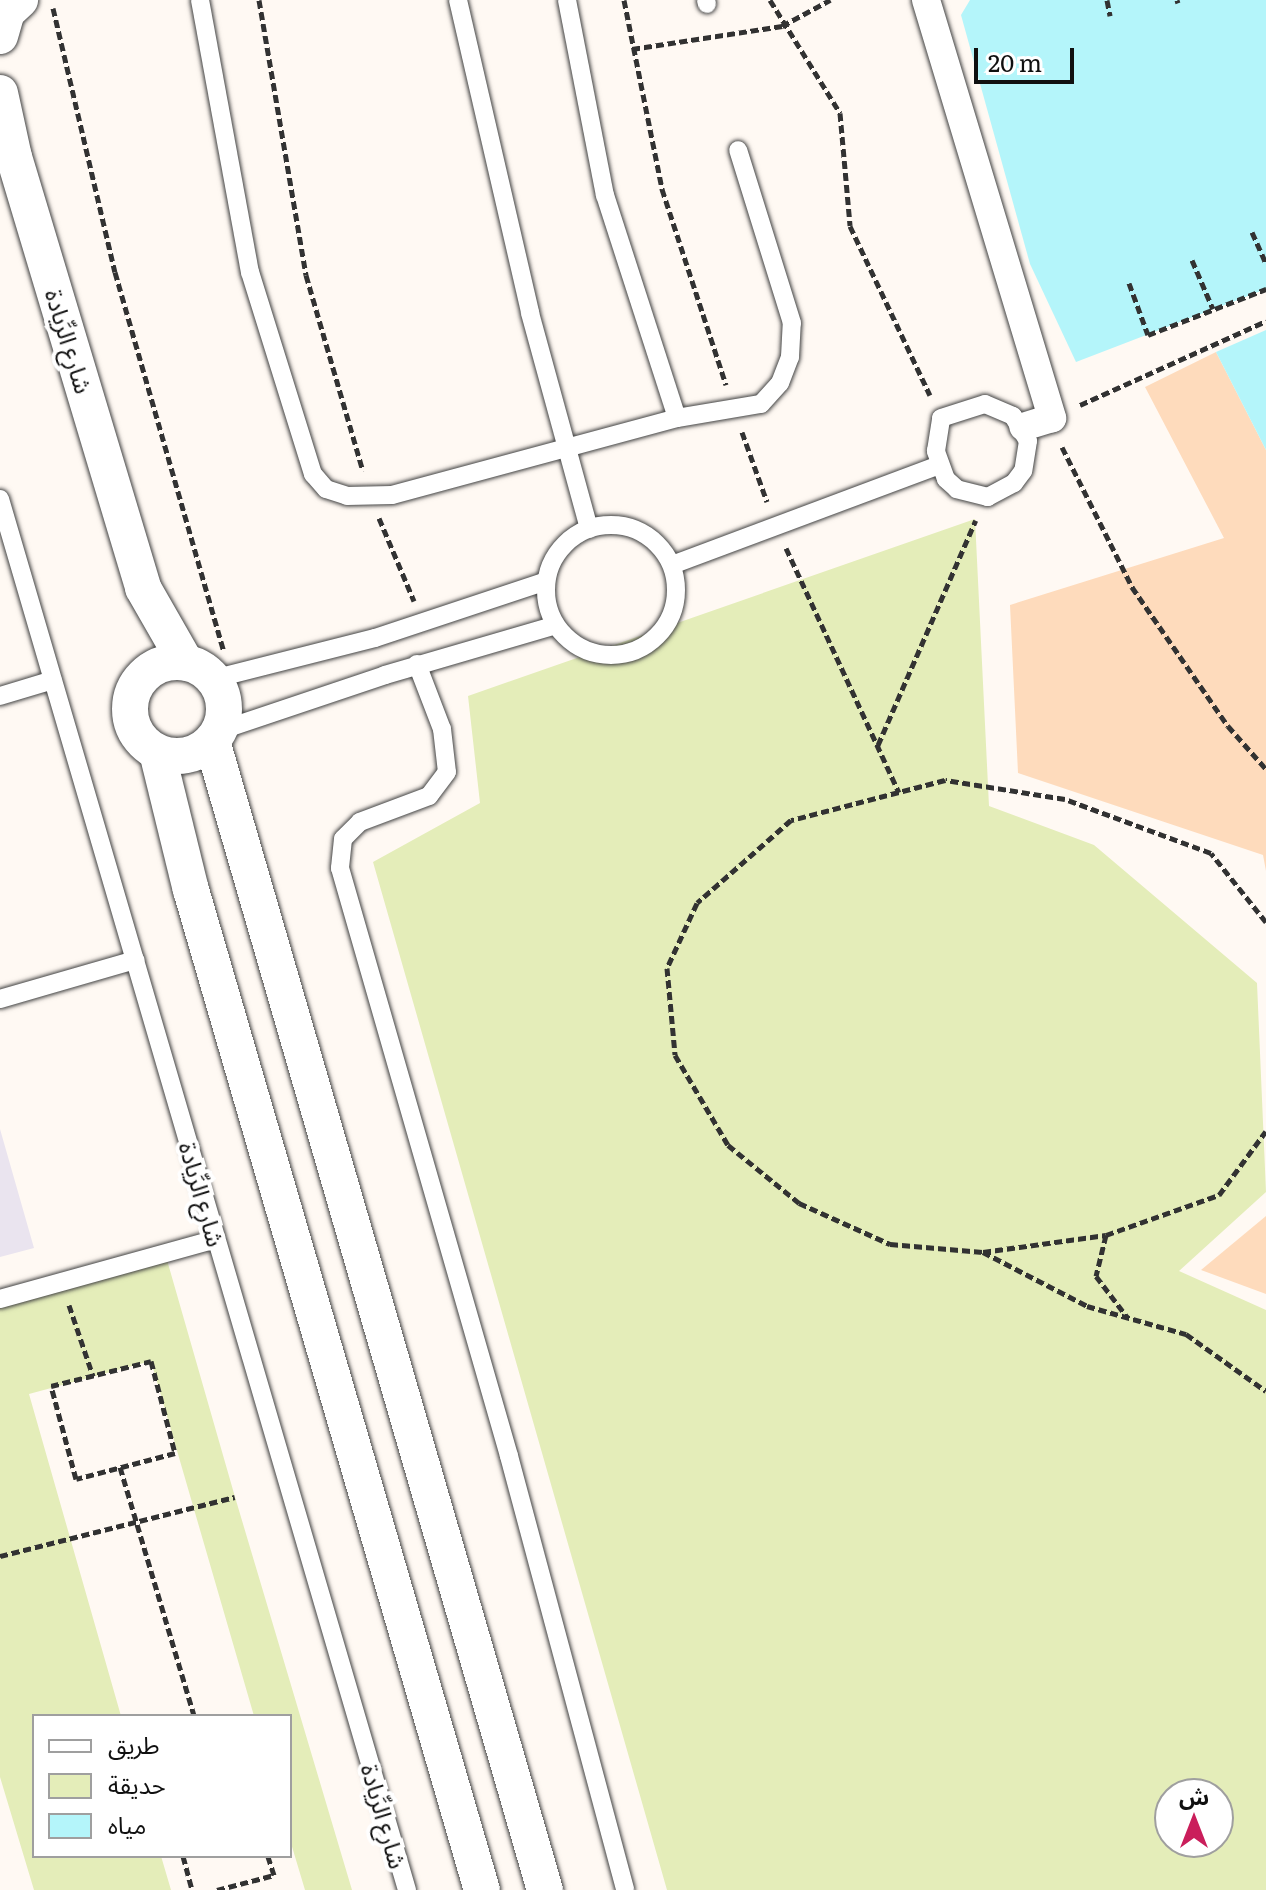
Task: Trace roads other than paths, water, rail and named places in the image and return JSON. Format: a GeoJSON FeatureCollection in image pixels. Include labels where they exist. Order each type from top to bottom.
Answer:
{"type":"FeatureCollection","features":[{"type":"Feature","properties":{"kind":"street"},"geometry":{"type":"LineString","coordinates":[[926,0],[1052,418],[1023,427]]}},
{"type":"Feature","properties":{"kind":"street","name":"شارع الرِّيادة"},"geometry":{"type":"LineString","coordinates":[[0,93],[14,157],[143,588],[144,676]]}},
{"type":"Feature","properties":{"kind":"street","name":"شارع الرِّيادة"},"geometry":{"type":"LineString","coordinates":[[143,588],[200,671]]}},
{"type":"Feature","properties":{"kind":"street"},"geometry":{"type":"LineString","coordinates":[[215,736],[187,756],[157,752],[145,744],[130,718],[135,688],[144,676],[171,663],[200,671],[224,704],[215,736],[545,1890]]}},
{"type":"Feature","properties":{"kind":"street"},"geometry":{"type":"LineString","coordinates":[[157,752],[191,890],[482,1890]]}},
{"type":"Feature","properties":{"kind":"lane"},"geometry":{"type":"LineString","coordinates":[[200,0],[250,272],[313,474],[326,489],[371,498],[677,418],[761,404],[780,383],[790,357],[792,323],[738,150]]}},
{"type":"Feature","properties":{"kind":"lane"},"geometry":{"type":"LineString","coordinates":[[458,0],[530,313],[589,529]]}},
{"type":"Feature","properties":{"kind":"lane"},"geometry":{"type":"LineString","coordinates":[[567,0],[605,195],[677,418]]}},
{"type":"Feature","properties":{"kind":"lane"},"geometry":{"type":"LineString","coordinates":[[985,404],[1000,407],[1023,427],[1028,456],[1023,471],[1014,483],[988,497],[957,489],[939,465],[941,418],[985,404]]}},
{"type":"Feature","properties":{"kind":"lane"},"geometry":{"type":"LineString","coordinates":[[672,565],[939,465]]}},
{"type":"Feature","properties":{"kind":"lane","name":"شارع الرِّيادة"},"geometry":{"type":"LineString","coordinates":[[0,499],[407,1890]]}},
{"type":"Feature","properties":{"kind":"lane"},"geometry":{"type":"LineString","coordinates":[[608,525],[647,535],[672,565],[677,586],[670,617],[651,643],[631,653],[589,652],[556,625],[546,581],[560,549],[589,529],[608,525]]}},
{"type":"Feature","properties":{"kind":"lane"},"geometry":{"type":"LineString","coordinates":[[200,671],[423,623],[546,581]]}},
{"type":"Feature","properties":{"kind":"lane"},"geometry":{"type":"LineString","coordinates":[[215,736],[417,664],[556,625]]}},
{"type":"Feature","properties":{"kind":"lane"},"geometry":{"type":"LineString","coordinates":[[417,664],[442,729],[447,772],[429,796],[360,822],[343,839],[340,868],[509,1456],[625,1890]]}},
{"type":"Feature","properties":{"kind":"lane"},"geometry":{"type":"LineString","coordinates":[[0,696],[53,680]]}},
{"type":"Feature","properties":{"kind":"lane"},"geometry":{"type":"LineString","coordinates":[[0,999],[135,960]]}},
{"type":"Feature","properties":{"kind":"lane"},"geometry":{"type":"LineString","coordinates":[[0,1299],[216,1239]]}},
{"type":"Feature","properties":{"kind":"water"},"geometry":{"type":"Polygon","coordinates":[[[970,0],[1266,0],[1266,289],[1076,362],[1030,264],[961,15],[970,0]]]}},
{"type":"Feature","properties":{"kind":"water"},"geometry":{"type":"Polygon","coordinates":[[[1266,330],[1266,450],[1216,352],[1266,330]]]}}]}
